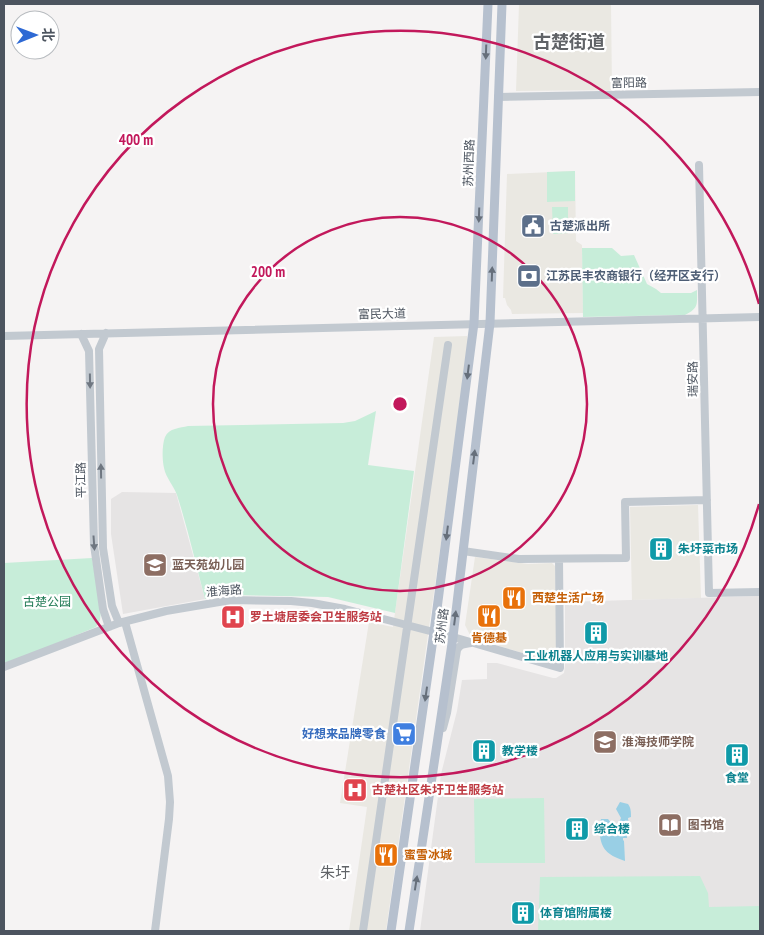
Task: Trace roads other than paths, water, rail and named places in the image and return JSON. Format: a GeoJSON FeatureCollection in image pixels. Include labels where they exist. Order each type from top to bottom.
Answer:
{"type":"FeatureCollection","features":[{"type":"Feature","properties":{"kind":"main road","name":"苏州西路"},"geometry":{"type":"LineString","coordinates":[[474,323],[488,4]]}},
{"type":"Feature","properties":{"kind":"main road"},"geometry":{"type":"LineString","coordinates":[[490,323],[502,4]]}},
{"type":"Feature","properties":{"kind":"main road","name":"苏州路"},"geometry":{"type":"LineString","coordinates":[[391,931],[434,632],[474,323]]}},
{"type":"Feature","properties":{"kind":"main road","name":"苏州路"},"geometry":{"type":"LineString","coordinates":[[409,931],[453,637],[490,323]]}},
{"type":"Feature","properties":{"kind":"street","name":"富阳路"},"geometry":{"type":"LineString","coordinates":[[498,97],[760,92]]}},
{"type":"Feature","properties":{"kind":"street","name":"瑞安路"},"geometry":{"type":"LineString","coordinates":[[699,165],[710,593],[760,592]]}},
{"type":"Feature","properties":{"kind":"street","name":"富民大道"},"geometry":{"type":"LineString","coordinates":[[4,336],[760,317]]}},
{"type":"Feature","properties":{"kind":"street","name":"平江路"},"geometry":{"type":"LineString","coordinates":[[106,333],[100,349],[104,548],[112,606],[122,622],[168,776],[169,819],[155,931]]}},
{"type":"Feature","properties":{"kind":"street","name":"平江路"},"geometry":{"type":"LineString","coordinates":[[81,334],[89,351],[94,545],[103,609],[109,627]]}},
{"type":"Feature","properties":{"kind":"street"},"geometry":{"type":"LineString","coordinates":[[363,931],[448,345]]}},
{"type":"Feature","properties":{"kind":"street"},"geometry":{"type":"LineString","coordinates":[[463,551],[519,559],[626,558],[625,502],[707,500]]}},
{"type":"Feature","properties":{"kind":"street","name":"淮海路"},"geometry":{"type":"LineString","coordinates":[[4,667],[122,622],[166,611],[226,601],[291,601],[337,608],[407,625],[560,668],[558,559]]}},
{"type":"Feature","properties":{"kind":"street"},"geometry":{"type":"LineString","coordinates":[[437,746],[447,713],[457,650],[462,644],[473,642]]}},
{"type":"Feature","properties":{"kind":"water"},"geometry":{"type":"Polygon","coordinates":[[[620,802],[628,804],[631,812],[631,817],[628,818],[629,827],[626,828],[627,838],[623,838],[625,861],[615,857],[605,849],[600,836],[601,819],[608,819],[612,824],[617,824],[621,818],[616,809],[620,802]]]}},
{"type":"Feature","properties":{"kind":"place","name":"古楚派出所"},"geometry":{"type":"Point","coordinates":[533,226]}},
{"type":"Feature","properties":{"kind":"place","name":"江苏民丰农商银行（经开区支行）"},"geometry":{"type":"Point","coordinates":[529,276]}},
{"type":"Feature","properties":{"kind":"place","name":"朱圩菜市场"},"geometry":{"type":"Point","coordinates":[661,549]}},
{"type":"Feature","properties":{"kind":"place","name":"蓝天苑幼儿园"},"geometry":{"type":"Point","coordinates":[155,565]}},
{"type":"Feature","properties":{"kind":"place","name":"西楚生活广场"},"geometry":{"type":"Point","coordinates":[514,598]}},
{"type":"Feature","properties":{"kind":"place","name":"肯德基"},"geometry":{"type":"Point","coordinates":[489,616]}},
{"type":"Feature","properties":{"kind":"place","name":"罗土塘居委会卫生服务站"},"geometry":{"type":"Point","coordinates":[233,617]}},
{"type":"Feature","properties":{"kind":"place","name":"工业机器人应用与实训基地"},"geometry":{"type":"Point","coordinates":[596,633]}},
{"type":"Feature","properties":{"kind":"place","name":"好想来品牌零食"},"geometry":{"type":"Point","coordinates":[404,734]}},
{"type":"Feature","properties":{"kind":"place","name":"淮海技师学院"},"geometry":{"type":"Point","coordinates":[605,742]}},
{"type":"Feature","properties":{"kind":"place","name":"教学楼"},"geometry":{"type":"Point","coordinates":[484,751]}},
{"type":"Feature","properties":{"kind":"place","name":"食堂"},"geometry":{"type":"Point","coordinates":[737,755]}},
{"type":"Feature","properties":{"kind":"place","name":"古楚社区朱圩卫生服务站"},"geometry":{"type":"Point","coordinates":[355,790]}},
{"type":"Feature","properties":{"kind":"place","name":"图书馆"},"geometry":{"type":"Point","coordinates":[670,825]}},
{"type":"Feature","properties":{"kind":"place","name":"综合楼"},"geometry":{"type":"Point","coordinates":[577,829]}},
{"type":"Feature","properties":{"kind":"place","name":"蜜雪冰城"},"geometry":{"type":"Point","coordinates":[386,855]}},
{"type":"Feature","properties":{"kind":"place","name":"体育馆附属楼"},"geometry":{"type":"Point","coordinates":[523,913]}},
{"type":"Feature","properties":{"kind":"district","name":"古楚街道"},"geometry":{"type":"Point","coordinates":[569,42]}},
{"type":"Feature","properties":{"kind":"district","name":"朱圩"},"geometry":{"type":"Point","coordinates":[335,873]}},
{"type":"Feature","properties":{"kind":"park label","name":"古楚公园"},"geometry":{"type":"Point","coordinates":[47,602]}}]}
